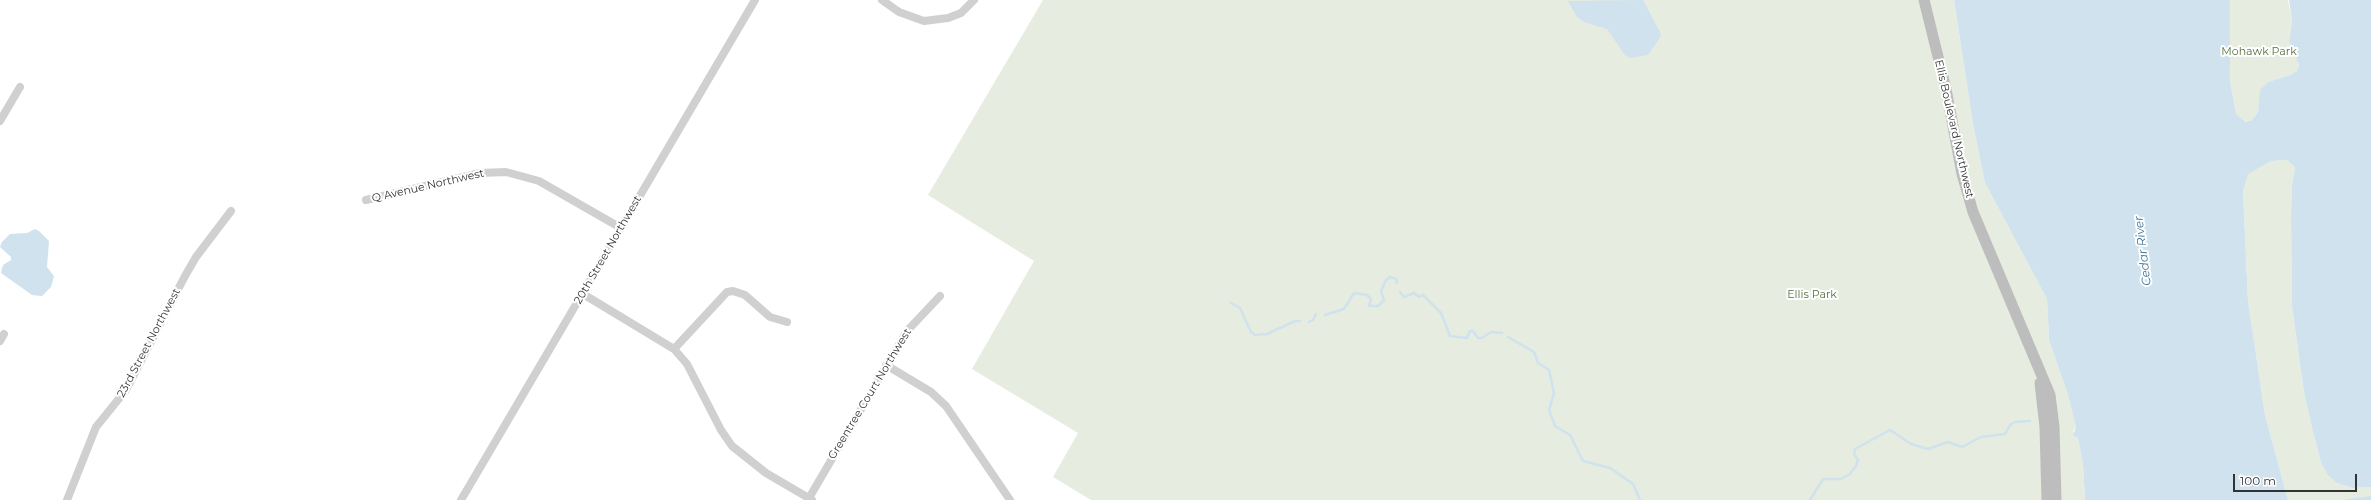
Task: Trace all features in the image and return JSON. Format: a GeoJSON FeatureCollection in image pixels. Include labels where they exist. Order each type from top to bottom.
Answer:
{"type":"FeatureCollection","features":[{"type":"Feature","properties":{"kind":"street","name":"20th Street Northwest"},"geometry":{"type":"LineString","coordinates":[[461,500],[584,294],[755,0]]}},
{"type":"Feature","properties":{"kind":"street"},"geometry":{"type":"LineString","coordinates":[[882,0],[899,12],[924,20],[948,18],[961,13],[974,0]]}},
{"type":"Feature","properties":{"kind":"street","name":"Ellis Boulevard Northwest"},"geometry":{"type":"LineString","coordinates":[[1924,0],[1946,89],[1962,174],[1973,212],[2038,366],[2051,405],[2056,500]]}},
{"type":"Feature","properties":{"kind":"street"},"geometry":{"type":"LineString","coordinates":[[0,120],[20,87]]}},
{"type":"Feature","properties":{"kind":"street","name":"Q Avenue Northwest"},"geometry":{"type":"LineString","coordinates":[[366,200],[480,173],[506,172],[539,181],[621,228]]}},
{"type":"Feature","properties":{"kind":"street","name":"23rd Street Northwest"},"geometry":{"type":"LineString","coordinates":[[67,500],[96,427],[126,390],[196,257],[231,211]]}},
{"type":"Feature","properties":{"kind":"street"},"geometry":{"type":"LineString","coordinates":[[674,349],[727,292],[745,295],[770,317],[787,322]]}},
{"type":"Feature","properties":{"kind":"street"},"geometry":{"type":"LineString","coordinates":[[584,294],[674,349],[687,364],[721,430],[732,446],[754,464],[811,499]]}},
{"type":"Feature","properties":{"kind":"street","name":"Greentree Court Northwest"},"geometry":{"type":"LineString","coordinates":[[811,499],[886,365],[915,320],[940,296]]}},
{"type":"Feature","properties":{"kind":"street"},"geometry":{"type":"LineString","coordinates":[[886,365],[931,392],[946,406],[1010,500]]}},
{"type":"Feature","properties":{"kind":"street","name":"Ellis Boulevard Northwest"},"geometry":{"type":"LineString","coordinates":[[2038,366],[2044,420],[2047,500]]}},
{"type":"Feature","properties":{"kind":"green space","name":"Ellis Park"},"geometry":{"type":"Polygon","coordinates":[[[1043,0],[1954,0],[1973,124],[1985,183],[2047,299],[2049,340],[2068,395],[2076,427],[2073,431],[2078,437],[2083,464],[2085,500],[1091,500],[1053,477],[1078,433],[972,369],[1034,261],[928,195],[1043,0]]]}},
{"type":"Feature","properties":{"kind":"green space","name":"Mohawk Park"},"geometry":{"type":"Polygon","coordinates":[[[2230,0],[2288,0],[2292,21],[2289,41],[2299,65],[2297,71],[2290,75],[2268,82],[2261,90],[2258,112],[2252,120],[2244,122],[2236,115],[2230,81],[2230,0]]]}},
{"type":"Feature","properties":{"kind":"green space"},"geometry":{"type":"Polygon","coordinates":[[[2287,160],[2295,167],[2292,185],[2291,216],[2292,307],[2304,392],[2312,428],[2321,462],[2337,483],[2352,488],[2371,487],[2371,500],[2288,500],[2265,415],[2248,301],[2243,191],[2247,174],[2271,161],[2287,160]]]}},
{"type":"Feature","properties":{"kind":"water"},"geometry":{"type":"Polygon","coordinates":[[[1643,0],[1661,34],[1648,55],[1630,58],[1625,55],[1607,29],[1584,22],[1577,17],[1568,1],[1643,0]]]}},
{"type":"Feature","properties":{"kind":"water","name":"Cedar River"},"geometry":{"type":"Polygon","coordinates":[[[1954,0],[2230,0],[2230,81],[2236,114],[2245,122],[2252,120],[2258,112],[2260,90],[2268,82],[2290,75],[2297,71],[2299,65],[2289,41],[2292,21],[2289,0],[2371,0],[2371,487],[2352,488],[2337,483],[2328,475],[2321,462],[2312,428],[2304,392],[2292,307],[2291,216],[2292,185],[2295,167],[2287,160],[2271,161],[2248,174],[2243,191],[2248,301],[2265,415],[2288,500],[2085,500],[2083,464],[2078,438],[2073,435],[2076,427],[2068,395],[2049,340],[2047,299],[1985,183],[1973,124],[1954,0]]]}},
{"type":"Feature","properties":{"kind":"water"},"geometry":{"type":"Polygon","coordinates":[[[35,229],[49,241],[47,267],[54,276],[51,287],[42,296],[32,295],[1,273],[3,265],[11,260],[11,257],[0,247],[2,242],[10,234],[27,233],[35,229]]]}},
{"type":"Feature","properties":{"kind":"water"},"geometry":{"type":"Polygon","coordinates":[[[2371,496],[2371,500],[2344,500],[2354,498],[2371,496]]]}},
{"type":"Feature","properties":{"kind":"waterway"},"geometry":{"type":"LineString","coordinates":[[1325,315],[1344,309],[1354,293],[1367,295],[1371,299],[1369,306],[1378,306],[1384,300],[1381,291],[1386,280],[1390,277],[1396,279],[1397,283]]}},
{"type":"Feature","properties":{"kind":"waterway"},"geometry":{"type":"LineString","coordinates":[[1400,292],[1404,297],[1414,293],[1419,297],[1423,295],[1441,313],[1450,336],[1467,338],[1470,331],[1473,331],[1478,338],[1482,338],[1491,332],[1502,333]]}},
{"type":"Feature","properties":{"kind":"waterway"},"geometry":{"type":"LineString","coordinates":[[1231,303],[1240,308],[1251,332],[1255,335],[1267,334],[1295,321],[1300,321]]}},
{"type":"Feature","properties":{"kind":"waterway"},"geometry":{"type":"LineString","coordinates":[[1309,322],[1313,320],[1316,314]]}},
{"type":"Feature","properties":{"kind":"waterway"},"geometry":{"type":"LineString","coordinates":[[1508,337],[1534,352],[1538,363],[1549,370],[1554,393],[1549,410],[1555,426],[1570,435],[1583,461],[1610,468],[1633,484],[1640,500]]}},
{"type":"Feature","properties":{"kind":"waterway"},"geometry":{"type":"LineString","coordinates":[[1810,500],[1823,479],[1841,479],[1850,474],[1856,466],[1858,460],[1854,454],[1855,449],[1890,430],[1911,444],[1928,449],[1948,442],[1962,447],[1981,437],[2005,434],[2010,425],[2015,422],[2030,421]]}}]}
